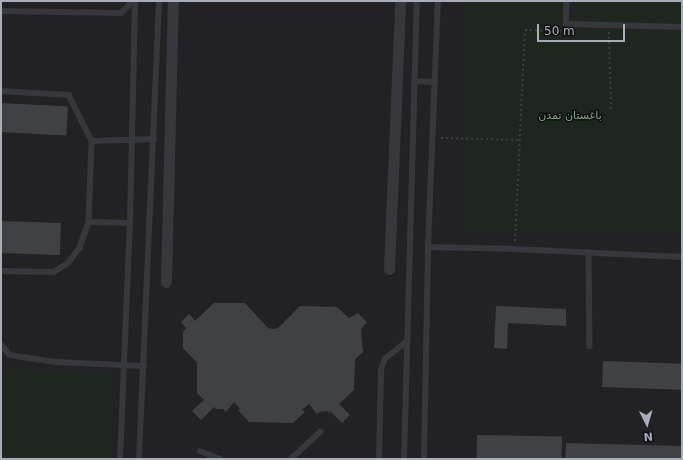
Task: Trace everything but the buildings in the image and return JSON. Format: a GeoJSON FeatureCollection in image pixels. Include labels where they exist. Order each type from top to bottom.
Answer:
{"type":"FeatureCollection","features":[{"type":"Feature","properties":{"kind":"street"},"geometry":{"type":"LineString","coordinates":[[166,282],[173,1]]}},
{"type":"Feature","properties":{"kind":"street"},"geometry":{"type":"LineString","coordinates":[[389,269],[400,1]]}},
{"type":"Feature","properties":{"kind":"lane"},"geometry":{"type":"LineString","coordinates":[[1,11],[121,13],[134,1]]}},
{"type":"Feature","properties":{"kind":"lane"},"geometry":{"type":"LineString","coordinates":[[120,459],[130,223],[134,1]]}},
{"type":"Feature","properties":{"kind":"lane"},"geometry":{"type":"LineString","coordinates":[[140,459],[154,139],[158,1]]}},
{"type":"Feature","properties":{"kind":"lane"},"geometry":{"type":"LineString","coordinates":[[404,459],[417,1]]}},
{"type":"Feature","properties":{"kind":"lane"},"geometry":{"type":"LineString","coordinates":[[424,459],[428,247],[438,1]]}},
{"type":"Feature","properties":{"kind":"lane"},"geometry":{"type":"LineString","coordinates":[[567,1],[566,24],[682,26]]}},
{"type":"Feature","properties":{"kind":"lane"},"geometry":{"type":"LineString","coordinates":[[414,81],[434,82]]}},
{"type":"Feature","properties":{"kind":"lane"},"geometry":{"type":"LineString","coordinates":[[1,91],[69,95],[92,141],[89,222],[79,248],[68,263],[54,272],[1,271]]}},
{"type":"Feature","properties":{"kind":"lane"},"geometry":{"type":"LineString","coordinates":[[92,141],[154,139]]}},
{"type":"Feature","properties":{"kind":"lane"},"geometry":{"type":"LineString","coordinates":[[89,222],[130,223]]}},
{"type":"Feature","properties":{"kind":"lane"},"geometry":{"type":"LineString","coordinates":[[428,247],[514,248],[682,257]]}},
{"type":"Feature","properties":{"kind":"lane"},"geometry":{"type":"LineString","coordinates":[[589,253],[590,346]]}},
{"type":"Feature","properties":{"kind":"lane"},"geometry":{"type":"LineString","coordinates":[[380,459],[381,370],[385,359],[408,341]]}},
{"type":"Feature","properties":{"kind":"lane"},"geometry":{"type":"LineString","coordinates":[[1,344],[10,355],[55,362],[144,366]]}},
{"type":"Feature","properties":{"kind":"lane"},"geometry":{"type":"LineString","coordinates":[[291,459],[320,432]]}},
{"type":"Feature","properties":{"kind":"lane"},"geometry":{"type":"LineString","coordinates":[[200,451],[221,459]]}},
{"type":"Feature","properties":{"kind":"path"},"geometry":{"type":"LineString","coordinates":[[609,25],[611,109]]}},
{"type":"Feature","properties":{"kind":"path"},"geometry":{"type":"LineString","coordinates":[[514,248],[525,30],[563,31]]}},
{"type":"Feature","properties":{"kind":"path"},"geometry":{"type":"LineString","coordinates":[[601,32],[616,32]]}},
{"type":"Feature","properties":{"kind":"path"},"geometry":{"type":"LineString","coordinates":[[432,137],[520,140]]}},
{"type":"Feature","properties":{"kind":"shaded area"},"geometry":{"type":"Polygon","coordinates":[[[1,1],[682,1],[682,459],[1,459],[1,1]]]}},
{"type":"Feature","properties":{"kind":"green space","name":"باغستان تمدن"},"geometry":{"type":"Polygon","coordinates":[[[463,1],[682,1],[682,231],[463,231],[463,1]]]}},
{"type":"Feature","properties":{"kind":"green space"},"geometry":{"type":"Polygon","coordinates":[[[6,369],[111,372],[111,459],[1,459],[1,375],[6,369]]]}}]}
